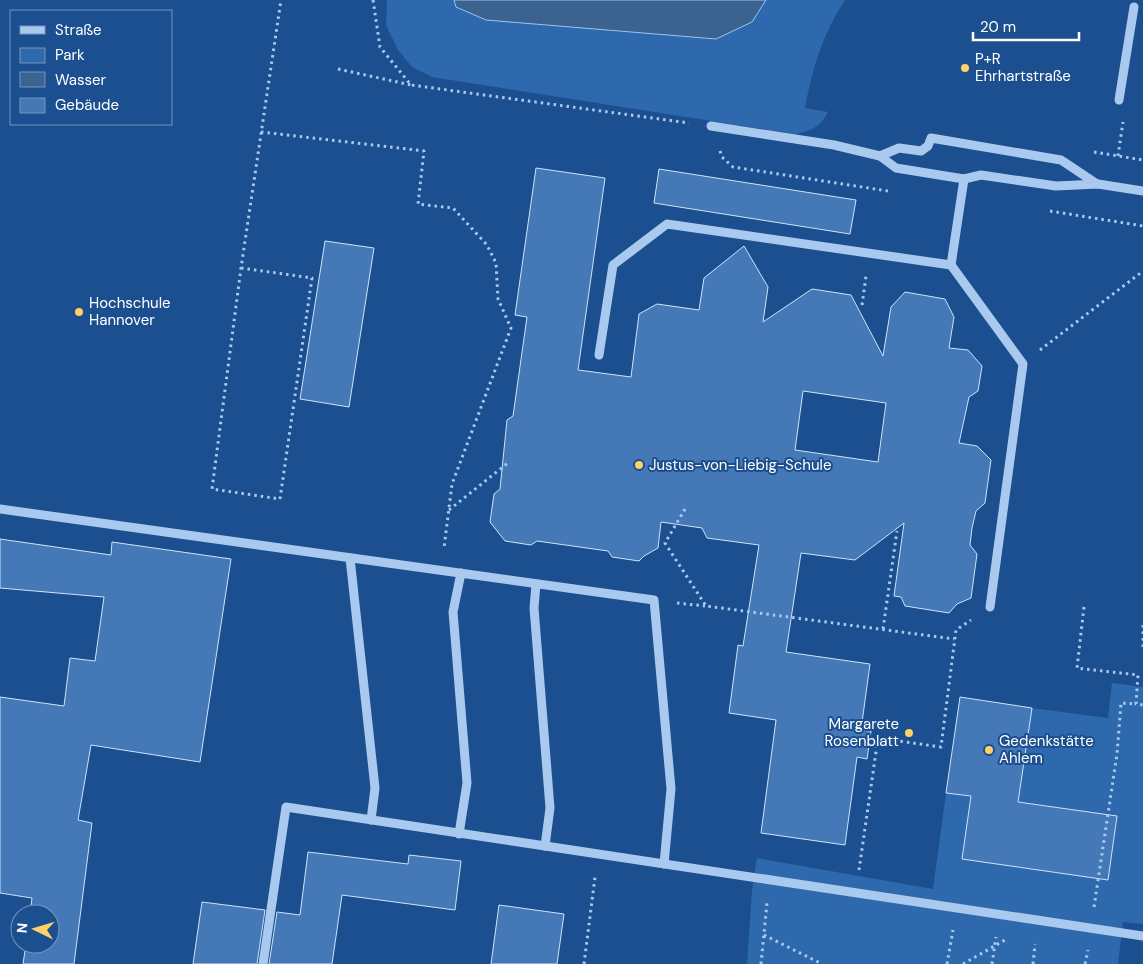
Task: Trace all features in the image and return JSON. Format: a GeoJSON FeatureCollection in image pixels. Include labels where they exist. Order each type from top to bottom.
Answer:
{"type":"FeatureCollection","features":[{"type":"Feature","properties":{"kind":"lane"},"geometry":{"type":"LineString","coordinates":[[1119,100],[1134,7]]}},
{"type":"Feature","properties":{"kind":"lane"},"geometry":{"type":"LineString","coordinates":[[710,126],[834,144],[880,156],[896,168],[964,178],[981,174],[1056,186],[1098,184],[1143,191]]}},
{"type":"Feature","properties":{"kind":"lane"},"geometry":{"type":"LineString","coordinates":[[880,156],[899,148],[921,151],[928,146],[932,138],[1061,160],[1098,184]]}},
{"type":"Feature","properties":{"kind":"lane"},"geometry":{"type":"LineString","coordinates":[[964,178],[951,265],[1023,364],[990,606]]}},
{"type":"Feature","properties":{"kind":"lane"},"geometry":{"type":"LineString","coordinates":[[599,355],[613,265],[668,224],[951,265]]}},
{"type":"Feature","properties":{"kind":"lane"},"geometry":{"type":"LineString","coordinates":[[0,509],[654,600],[671,789],[664,864]]}},
{"type":"Feature","properties":{"kind":"lane"},"geometry":{"type":"LineString","coordinates":[[350,558],[375,788],[371,820]]}},
{"type":"Feature","properties":{"kind":"lane"},"geometry":{"type":"LineString","coordinates":[[459,834],[468,782],[453,612],[461,573]]}},
{"type":"Feature","properties":{"kind":"lane"},"geometry":{"type":"LineString","coordinates":[[536,584],[534,608],[550,808],[545,846]]}},
{"type":"Feature","properties":{"kind":"lane"},"geometry":{"type":"LineString","coordinates":[[263,964],[286,808],[1143,936]]}},
{"type":"Feature","properties":{"kind":"path"},"geometry":{"type":"LineString","coordinates":[[241,268],[312,278],[280,498],[212,488],[241,268],[281,0]]}},
{"type":"Feature","properties":{"kind":"path"},"geometry":{"type":"LineString","coordinates":[[373,0],[380,47],[411,85]]}},
{"type":"Feature","properties":{"kind":"path"},"geometry":{"type":"LineString","coordinates":[[338,69],[411,85],[710,126],[722,157],[732,167],[894,192]]}},
{"type":"Feature","properties":{"kind":"path"},"geometry":{"type":"LineString","coordinates":[[1118,156],[1122,127]]}},
{"type":"Feature","properties":{"kind":"path"},"geometry":{"type":"LineString","coordinates":[[261,132],[424,151],[418,204],[453,208],[487,245],[496,262],[498,299],[511,328],[452,484],[441,570]]}},
{"type":"Feature","properties":{"kind":"path"},"geometry":{"type":"LineString","coordinates":[[1089,152],[1143,160]]}},
{"type":"Feature","properties":{"kind":"path"},"geometry":{"type":"LineString","coordinates":[[862,305],[870,254]]}},
{"type":"Feature","properties":{"kind":"path"},"geometry":{"type":"LineString","coordinates":[[1060,335],[1143,271]]}},
{"type":"Feature","properties":{"kind":"path"},"geometry":{"type":"LineString","coordinates":[[448,510],[508,462]]}},
{"type":"Feature","properties":{"kind":"path"},"geometry":{"type":"LineString","coordinates":[[685,509],[664,543],[706,606]]}},
{"type":"Feature","properties":{"kind":"path"},"geometry":{"type":"LineString","coordinates":[[882,629],[897,531]]}},
{"type":"Feature","properties":{"kind":"path"},"geometry":{"type":"LineString","coordinates":[[654,600],[954,639]]}},
{"type":"Feature","properties":{"kind":"path"},"geometry":{"type":"LineString","coordinates":[[855,893],[878,738],[941,747],[956,630],[990,606]]}},
{"type":"Feature","properties":{"kind":"path"},"geometry":{"type":"LineString","coordinates":[[1084,607],[1077,668],[1138,676],[1136,704]]}},
{"type":"Feature","properties":{"kind":"path"},"geometry":{"type":"LineString","coordinates":[[1143,625],[1143,647]]}},
{"type":"Feature","properties":{"kind":"path"},"geometry":{"type":"LineString","coordinates":[[1091,928],[1117,754],[1121,703],[1143,705]]}},
{"type":"Feature","properties":{"kind":"path"},"geometry":{"type":"LineString","coordinates":[[584,964],[598,854]]}},
{"type":"Feature","properties":{"kind":"path"},"geometry":{"type":"LineString","coordinates":[[761,964],[769,880]]}},
{"type":"Feature","properties":{"kind":"path"},"geometry":{"type":"LineString","coordinates":[[947,964],[956,908]]}},
{"type":"Feature","properties":{"kind":"path"},"geometry":{"type":"LineString","coordinates":[[963,964],[1038,921]]}},
{"type":"Feature","properties":{"kind":"path"},"geometry":{"type":"LineString","coordinates":[[764,935],[822,964]]}},
{"type":"Feature","properties":{"kind":"green space"},"geometry":{"type":"Polygon","coordinates":[[[387,0],[845,0],[830,25],[819,52],[805,108],[828,112],[822,122],[815,128],[795,134],[432,77],[412,67],[398,50],[386,25],[387,0]]]}},
{"type":"Feature","properties":{"kind":"green space"},"geometry":{"type":"Polygon","coordinates":[[[1112,683],[1143,687],[1143,924],[1123,922],[1118,964],[747,964],[752,890],[757,858],[933,889],[946,793],[1116,816],[1018,802],[1032,708],[1108,718],[1112,683]]]}},
{"type":"Feature","properties":{"kind":"water"},"geometry":{"type":"Polygon","coordinates":[[[454,0],[766,0],[752,22],[716,39],[486,20],[456,7],[454,0]]]}},
{"type":"Feature","properties":{"kind":"building"},"geometry":{"type":"Polygon","coordinates":[[[536,168],[605,178],[578,370],[631,377],[639,314],[657,304],[699,310],[704,278],[744,246],[768,287],[763,322],[812,289],[851,295],[883,356],[891,307],[905,292],[945,299],[954,317],[949,348],[968,350],[982,366],[978,391],[969,397],[959,443],[977,446],[991,460],[985,503],[976,511],[972,528],[970,545],[977,554],[971,598],[957,604],[949,613],[905,606],[901,597],[894,596],[904,523],[855,560],[801,553],[786,652],[870,664],[861,730],[871,731],[867,759],[857,757],[845,845],[761,833],[776,720],[729,713],[738,645],[743,646],[759,545],[707,538],[702,528],[661,522],[658,548],[639,561],[612,557],[608,551],[537,541],[531,545],[505,541],[490,522],[494,494],[500,489],[507,420],[513,416],[527,317],[515,315],[536,168]],[[803,391],[795,450],[878,462],[886,403],[803,391]]]}},
{"type":"Feature","properties":{"kind":"building"},"geometry":{"type":"Polygon","coordinates":[[[659,169],[856,200],[850,234],[654,203],[659,169]]]}},
{"type":"Feature","properties":{"kind":"building"},"geometry":{"type":"Polygon","coordinates":[[[325,241],[374,248],[349,407],[300,399],[325,241]]]}},
{"type":"Feature","properties":{"kind":"building"},"geometry":{"type":"Polygon","coordinates":[[[0,539],[111,555],[112,542],[231,559],[200,762],[91,745],[78,820],[92,823],[74,964],[23,964],[24,954],[60,954],[60,904],[31,904],[32,898],[0,893],[0,697],[64,706],[70,658],[95,661],[104,597],[0,588],[0,539]]]}},
{"type":"Feature","properties":{"kind":"building","name":"Gedenkstätte Ahlem"},"geometry":{"type":"Polygon","coordinates":[[[960,697],[1032,708],[1018,802],[1117,816],[1108,880],[962,859],[971,796],[946,793],[960,697]]]}},
{"type":"Feature","properties":{"kind":"building"},"geometry":{"type":"Polygon","coordinates":[[[308,852],[408,864],[409,855],[461,861],[455,910],[342,895],[332,964],[269,964],[277,912],[300,915],[308,852]]]}},
{"type":"Feature","properties":{"kind":"building"},"geometry":{"type":"Polygon","coordinates":[[[202,902],[265,910],[257,964],[193,964],[202,902]]]}},
{"type":"Feature","properties":{"kind":"building"},"geometry":{"type":"Polygon","coordinates":[[[499,905],[564,914],[557,964],[491,964],[499,905]]]}},
{"type":"Feature","properties":{"kind":"place","name":"P+R Ehrhartstraße"},"geometry":{"type":"Point","coordinates":[965,68]}},
{"type":"Feature","properties":{"kind":"place","name":"Hochschule Hannover"},"geometry":{"type":"Point","coordinates":[79,312]}},
{"type":"Feature","properties":{"kind":"place","name":"Justus-von-Liebig-Schule"},"geometry":{"type":"Point","coordinates":[639,465]}},
{"type":"Feature","properties":{"kind":"place","name":"Margarete Rosenblatt"},"geometry":{"type":"Point","coordinates":[909,733]}},
{"type":"Feature","properties":{"kind":"place","name":"Gedenkstätte Ahlem"},"geometry":{"type":"Point","coordinates":[989,750]}}]}
